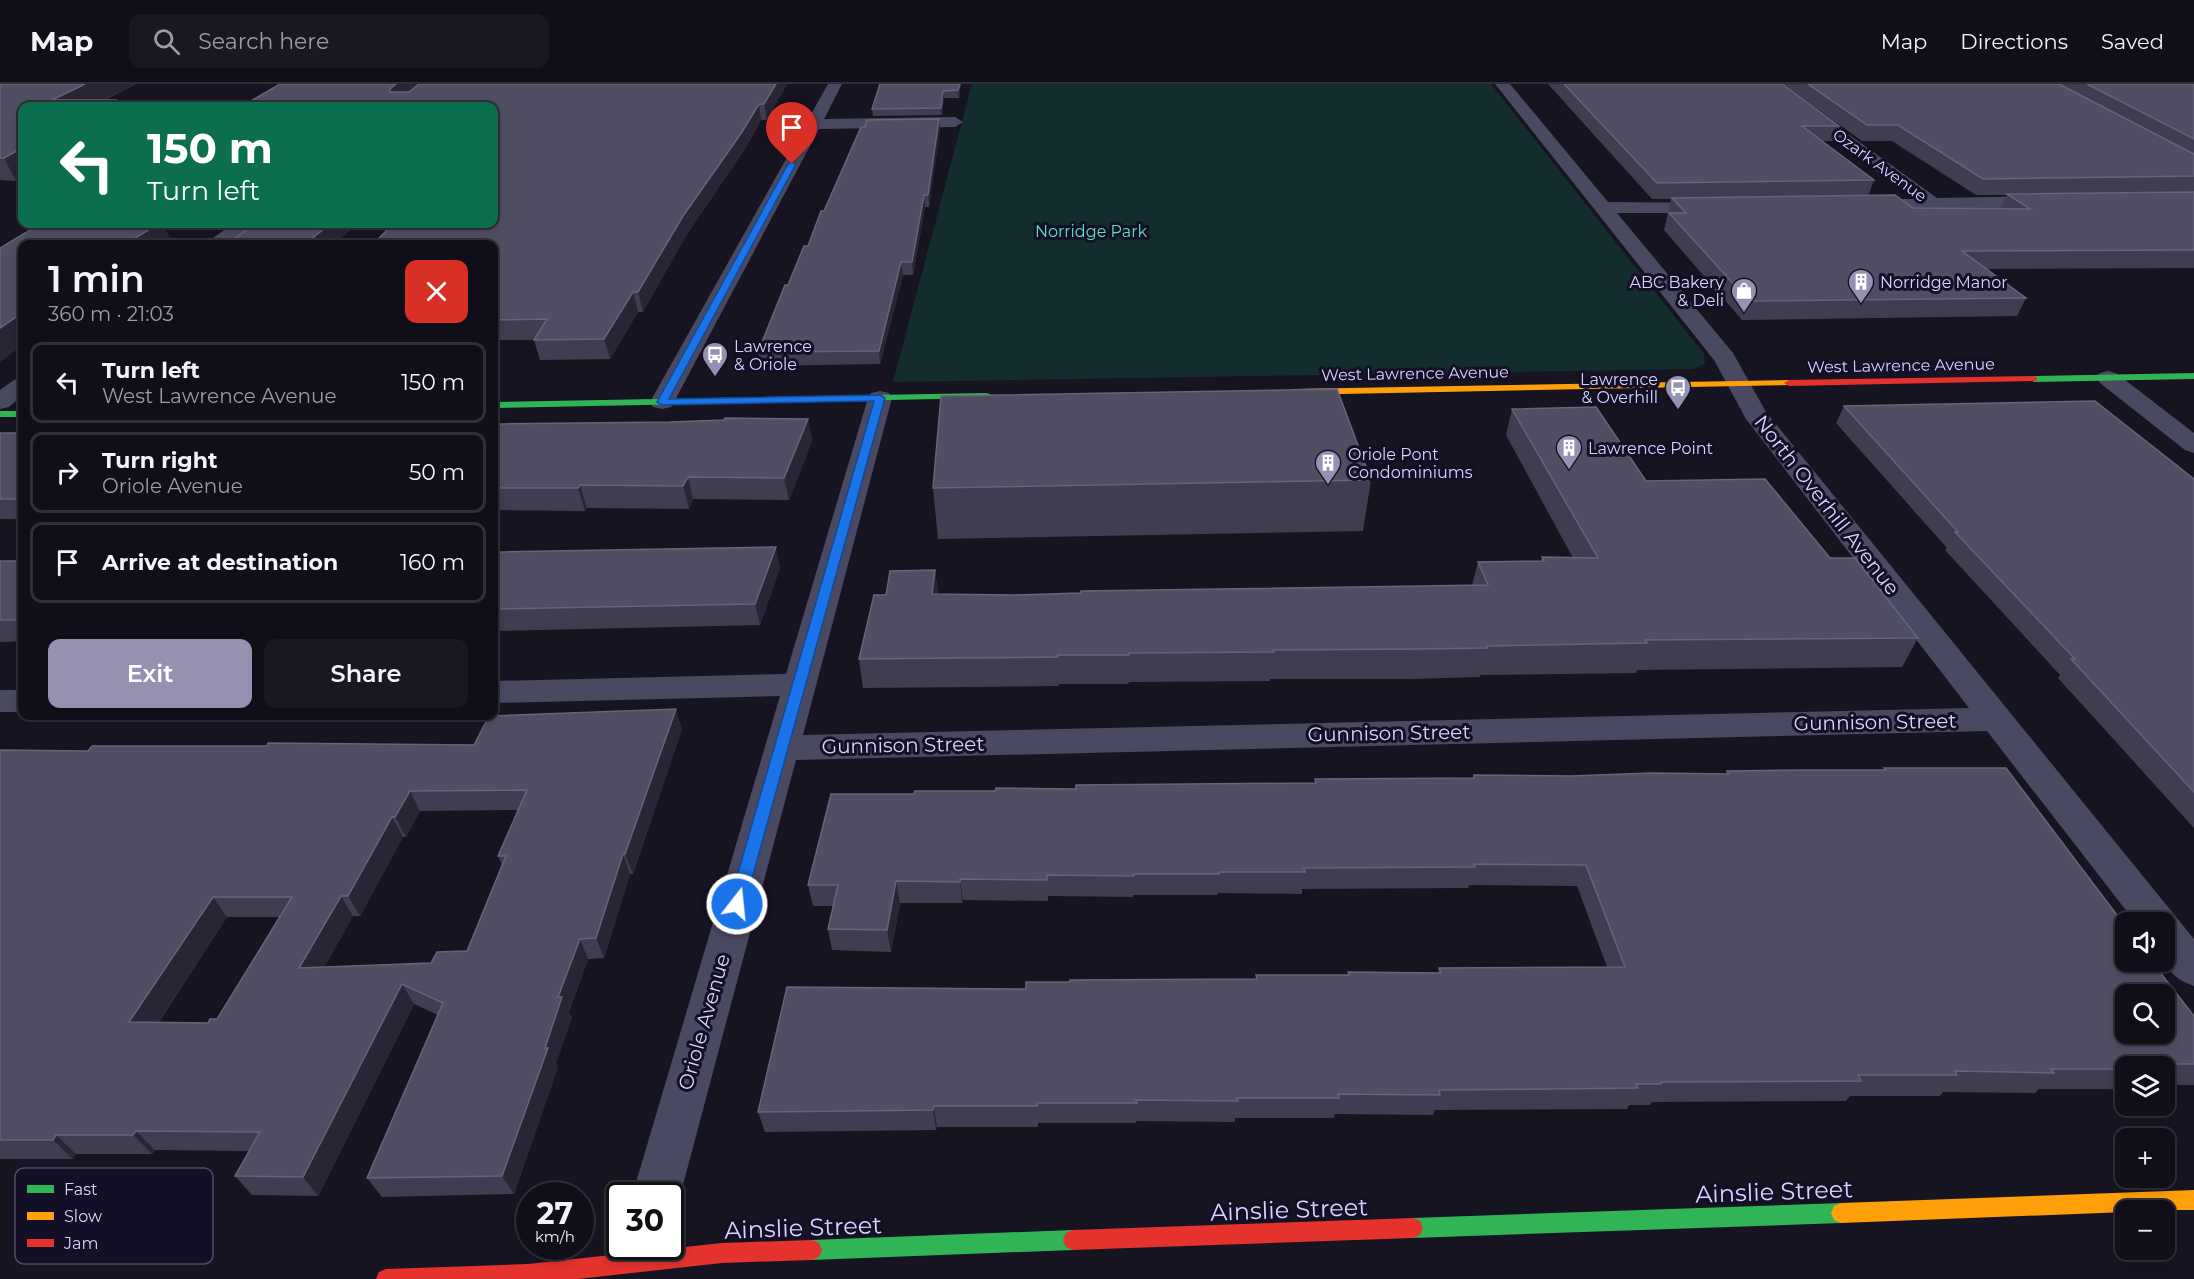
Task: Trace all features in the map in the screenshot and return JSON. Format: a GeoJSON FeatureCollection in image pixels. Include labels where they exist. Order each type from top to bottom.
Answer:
{"type":"FeatureCollection","features":[{"type":"Feature","properties":{"kind":"main road","name":"West Lawrence Avenue"},"geometry":{"type":"LineString","coordinates":[[1276,392],[2194,376]]}},
{"type":"Feature","properties":{"kind":"main road"},"geometry":{"type":"LineString","coordinates":[[498,405],[1006,396]]}},
{"type":"Feature","properties":{"kind":"main road"},"geometry":{"type":"LineString","coordinates":[[0,414],[18,414]]}},
{"type":"Feature","properties":{"kind":"main road","name":"Ainslie Street"},"geometry":{"type":"LineString","coordinates":[[386,1279],[528,1274],[722,1253],[2194,1200]]}},
{"type":"Feature","properties":{"kind":"street"},"geometry":{"type":"LineString","coordinates":[[662,402],[835,84]]}},
{"type":"Feature","properties":{"kind":"street","name":"North Overhill Avenue"},"geometry":{"type":"LineString","coordinates":[[1502,84],[1725,358],[1755,414],[2150,912]]}},
{"type":"Feature","properties":{"kind":"street","name":"Ozark Avenue"},"geometry":{"type":"LineString","coordinates":[[1770,84],[1933,204]]}},
{"type":"Feature","properties":{"kind":"street"},"geometry":{"type":"LineString","coordinates":[[814,124],[955,122]]}},
{"type":"Feature","properties":{"kind":"street"},"geometry":{"type":"LineString","coordinates":[[1840,205],[2064,202]]}},
{"type":"Feature","properties":{"kind":"street"},"geometry":{"type":"LineString","coordinates":[[1603,208],[1736,206]]}},
{"type":"Feature","properties":{"kind":"street"},"geometry":{"type":"LineString","coordinates":[[223,240],[239,228]]}},
{"type":"Feature","properties":{"kind":"street"},"geometry":{"type":"LineString","coordinates":[[2108,378],[2194,445]]}},
{"type":"Feature","properties":{"kind":"street"},"geometry":{"type":"LineString","coordinates":[[0,402],[18,388]]}},
{"type":"Feature","properties":{"kind":"street","name":"Oriole Avenue"},"geometry":{"type":"LineString","coordinates":[[660,1182],[880,398]]}},
{"type":"Feature","properties":{"kind":"street"},"geometry":{"type":"LineString","coordinates":[[498,692],[799,686]]}},
{"type":"Feature","properties":{"kind":"street"},"geometry":{"type":"LineString","coordinates":[[0,701],[18,701]]}},
{"type":"Feature","properties":{"kind":"street","name":"Gunnison Street"},"geometry":{"type":"LineString","coordinates":[[781,747],[1996,719]]}},
{"type":"Feature","properties":{"kind":"street"},"geometry":{"type":"LineString","coordinates":[[2175,945],[2194,969]]}},
{"type":"Feature","properties":{"kind":"green space","name":"Norridge Park"},"geometry":{"type":"Polygon","coordinates":[[[972,84],[1491,84],[1704,354],[1705,364],[1693,369],[893,382],[972,84]]]}},
{"type":"Feature","properties":{"kind":"building"},"geometry":{"type":"Polygon","coordinates":[[[0,84],[85,84],[52,100],[117,100],[113,102],[18,102],[18,150],[0,158],[0,84]]]}},
{"type":"Feature","properties":{"kind":"building"},"geometry":{"type":"Polygon","coordinates":[[[280,84],[396,84],[390,92],[409,92],[419,84],[776,84],[764,104],[759,104],[683,216],[638,292],[633,292],[604,339],[534,340],[547,319],[498,320],[498,240],[377,240],[389,228],[498,228],[498,102],[249,102],[280,84]]]}},
{"type":"Feature","properties":{"kind":"building"},"geometry":{"type":"Polygon","coordinates":[[[880,84],[960,84],[958,90],[943,91],[941,108],[872,109],[880,84]]]}},
{"type":"Feature","properties":{"kind":"building"},"geometry":{"type":"Polygon","coordinates":[[[1564,84],[1782,84],[1839,126],[1802,126],[1874,180],[1657,183],[1564,84]]]}},
{"type":"Feature","properties":{"kind":"building"},"geometry":{"type":"Polygon","coordinates":[[[1808,84],[2059,84],[2194,154],[2194,176],[1983,179],[1898,125],[1867,125],[1808,84]]]}},
{"type":"Feature","properties":{"kind":"building"},"geometry":{"type":"Polygon","coordinates":[[[2087,84],[2194,84],[2194,139],[2087,84]]]}},
{"type":"Feature","properties":{"kind":"building"},"geometry":{"type":"Polygon","coordinates":[[[939,119],[928,195],[924,195],[912,262],[901,262],[879,351],[758,352],[785,285],[788,285],[804,246],[808,246],[821,211],[824,211],[861,127],[865,127],[867,120],[939,119]]]}},
{"type":"Feature","properties":{"kind":"building"},"geometry":{"type":"Polygon","coordinates":[[[2194,192],[2194,250],[1962,251],[2026,298],[1749,301],[1669,213],[1686,213],[1672,198],[1895,195],[1913,208],[2030,209],[2007,194],[2194,192]]]}},
{"type":"Feature","properties":{"kind":"building"},"geometry":{"type":"Polygon","coordinates":[[[33,228],[152,228],[132,240],[18,240],[18,316],[0,328],[0,248],[33,228]]]}},
{"type":"Feature","properties":{"kind":"building"},"geometry":{"type":"Polygon","coordinates":[[[249,228],[325,228],[310,240],[233,240],[249,228]]]}},
{"type":"Feature","properties":{"kind":"building"},"geometry":{"type":"Polygon","coordinates":[[[1337,389],[1371,480],[933,488],[941,396],[1337,389]]]}},
{"type":"Feature","properties":{"kind":"building"},"geometry":{"type":"Polygon","coordinates":[[[2095,401],[2194,479],[2194,792],[2071,659],[2075,659],[1955,532],[1958,532],[1844,406],[2095,401]]]}},
{"type":"Feature","properties":{"kind":"building"},"geometry":{"type":"Polygon","coordinates":[[[1596,407],[1646,481],[1765,479],[1830,558],[1855,558],[1918,638],[1645,640],[1647,643],[1487,646],[1487,648],[859,659],[874,595],[886,595],[890,571],[935,570],[932,594],[1013,595],[1081,593],[1081,591],[1488,585],[1478,562],[1544,561],[1542,557],[1598,558],[1512,409],[1596,407]]]}},
{"type":"Feature","properties":{"kind":"building"},"geometry":{"type":"Polygon","coordinates":[[[725,418],[808,419],[784,478],[688,477],[683,486],[580,485],[578,488],[498,488],[498,424],[724,420],[725,418]]]}},
{"type":"Feature","properties":{"kind":"building"},"geometry":{"type":"Polygon","coordinates":[[[0,433],[18,433],[18,499],[0,499],[0,433]]]}},
{"type":"Feature","properties":{"kind":"building"},"geometry":{"type":"Polygon","coordinates":[[[776,547],[755,604],[498,609],[498,552],[776,547]]]}},
{"type":"Feature","properties":{"kind":"building"},"geometry":{"type":"Polygon","coordinates":[[[0,561],[18,561],[18,620],[0,620],[0,561]]]}},
{"type":"Feature","properties":{"kind":"building"},"geometry":{"type":"Polygon","coordinates":[[[676,709],[625,854],[623,854],[596,938],[580,939],[558,997],[562,997],[545,1048],[548,1048],[502,1176],[367,1178],[443,1003],[402,984],[303,1177],[235,1176],[260,1132],[136,1131],[133,1135],[56,1135],[53,1140],[0,1140],[0,750],[88,751],[92,746],[267,746],[268,743],[474,745],[487,720],[498,720],[498,716],[676,709]],[[527,790],[410,791],[395,817],[392,817],[348,896],[341,896],[299,968],[431,963],[437,952],[467,951],[506,856],[498,856],[527,790]],[[213,897],[129,1022],[208,1023],[210,1019],[217,1019],[292,897],[213,897]]]}},
{"type":"Feature","properties":{"kind":"building"},"geometry":{"type":"Polygon","coordinates":[[[2006,768],[2115,912],[2115,972],[2160,972],[2169,984],[2115,984],[2115,1044],[2175,1044],[2175,992],[2194,1016],[2194,1064],[2175,1064],[2175,1056],[2115,1056],[2115,1069],[2051,1069],[2054,1073],[1955,1071],[1957,1075],[1858,1075],[1861,1081],[1661,1082],[1661,1084],[1636,1084],[1638,1088],[1439,1090],[1440,1095],[1338,1094],[1339,1098],[1237,1098],[1238,1101],[1136,1100],[1137,1103],[934,1106],[933,1110],[758,1112],[787,987],[1026,989],[1026,982],[1070,982],[1070,980],[1257,979],[1256,975],[1349,975],[1348,972],[1441,973],[1439,968],[1625,967],[1586,865],[1474,864],[1475,867],[1304,868],[1305,872],[1133,874],[1134,876],[1047,875],[1047,880],[896,881],[887,930],[828,929],[838,885],[808,885],[831,794],[914,794],[915,791],[995,791],[996,788],[1076,789],[1076,785],[1316,783],[1315,779],[1474,778],[1474,775],[1729,774],[1727,771],[2006,768]]]}},
{"type":"Feature","properties":{"kind":"traffic: fast"},"geometry":{"type":"LineString","coordinates":[[2034,379],[2194,376]]}},
{"type":"Feature","properties":{"kind":"traffic: fast"},"geometry":{"type":"LineString","coordinates":[[498,405],[986,396]]}},
{"type":"Feature","properties":{"kind":"traffic: fast"},"geometry":{"type":"LineString","coordinates":[[0,414],[18,414]]}},
{"type":"Feature","properties":{"kind":"traffic: fast"},"geometry":{"type":"LineString","coordinates":[[1413,1228],[1841,1213]]}},
{"type":"Feature","properties":{"kind":"traffic: fast"},"geometry":{"type":"LineString","coordinates":[[812,1250],[1073,1240]]}},
{"type":"Feature","properties":{"kind":"traffic: slow"},"geometry":{"type":"LineString","coordinates":[[1293,392],[1789,383]]}},
{"type":"Feature","properties":{"kind":"traffic: slow"},"geometry":{"type":"LineString","coordinates":[[1841,1213],[2194,1200]]}},
{"type":"Feature","properties":{"kind":"traffic: jam"},"geometry":{"type":"LineString","coordinates":[[1789,383],[2034,379]]}},
{"type":"Feature","properties":{"kind":"traffic: jam"},"geometry":{"type":"LineString","coordinates":[[1073,1240],[1413,1228]]}},
{"type":"Feature","properties":{"kind":"traffic: jam"},"geometry":{"type":"LineString","coordinates":[[386,1279],[528,1274],[722,1253],[812,1250]]}},
{"type":"Feature","properties":{"kind":"place","name":"Norridge Manor"},"geometry":{"type":"Point","coordinates":[1861,305]}},
{"type":"Feature","properties":{"kind":"place","name":"ABC Bakery & Deli"},"geometry":{"type":"Point","coordinates":[1744,314]}},
{"type":"Feature","properties":{"kind":"place","name":"Lawrence & Oriole"},"geometry":{"type":"Point","coordinates":[715,378]}},
{"type":"Feature","properties":{"kind":"place","name":"Lawrence & Overhill"},"geometry":{"type":"Point","coordinates":[1678,411]}},
{"type":"Feature","properties":{"kind":"place","name":"Lawrence Point"},"geometry":{"type":"Point","coordinates":[1569,471]}},
{"type":"Feature","properties":{"kind":"place","name":"Oriole Pont Condominiums"},"geometry":{"type":"Point","coordinates":[1328,486]}},
{"type":"Feature","properties":{"kind":"route"},"geometry":{"type":"LineString","coordinates":[[737,904],[880,398],[662,402],[792,164]]}}]}
